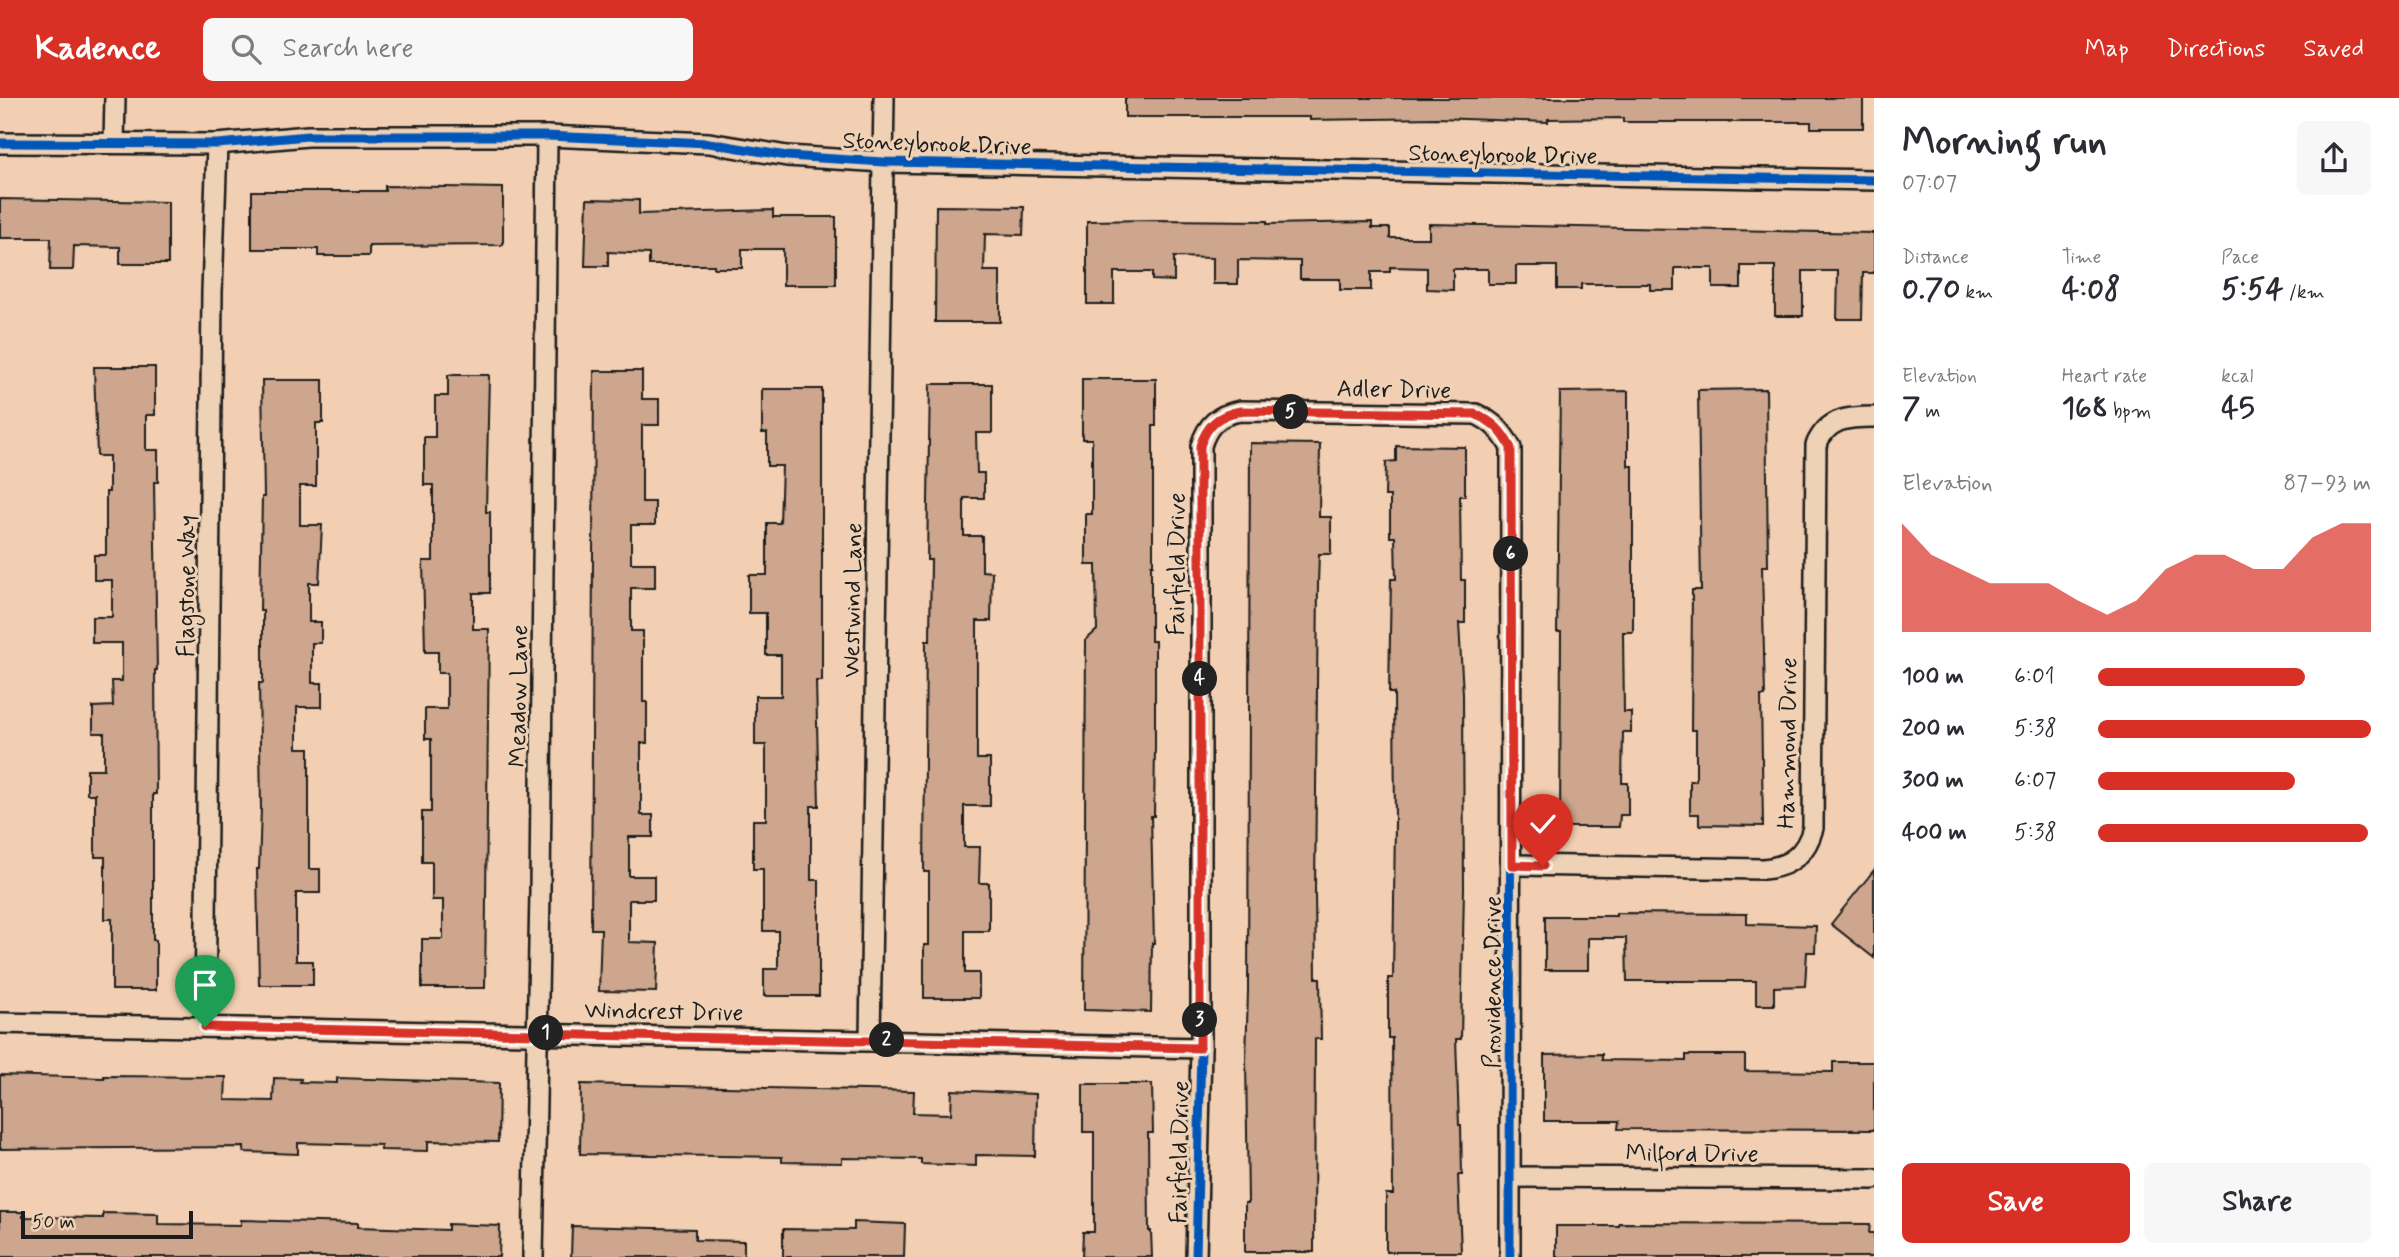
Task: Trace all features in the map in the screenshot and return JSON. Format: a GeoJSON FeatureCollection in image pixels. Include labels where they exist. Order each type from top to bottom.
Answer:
{"type":"FeatureCollection","features":[{"type":"Feature","properties":{"kind":"street"},"geometry":{"type":"LineString","coordinates":[[114,144],[115,98]]}},
{"type":"Feature","properties":{"kind":"street","name":"Westwind Lane"},"geometry":{"type":"LineString","coordinates":[[870,1039],[884,98]]}},
{"type":"Feature","properties":{"kind":"street","name":"Stoneybrook Drive"},"geometry":{"type":"LineString","coordinates":[[0,143],[217,144],[308,135],[547,136],[709,143],[787,156],[884,162],[1874,180]]}},
{"type":"Feature","properties":{"kind":"street","name":"Meadow Lane"},"geometry":{"type":"LineString","coordinates":[[533,1257],[547,136]]}},
{"type":"Feature","properties":{"kind":"street","name":"Flagstone Way"},"geometry":{"type":"LineString","coordinates":[[205,1027],[212,303],[217,144]]}},
{"type":"Feature","properties":{"kind":"street","name":"Adler Drive"},"geometry":{"type":"LineString","coordinates":[[1214,421],[1226,414],[1240,411],[1475,414],[1491,421]]}},
{"type":"Feature","properties":{"kind":"street","name":"Hammond Drive"},"geometry":{"type":"LineString","coordinates":[[1512,865],[1763,869],[1790,863],[1801,853],[1809,842],[1813,828],[1814,456],[1821,434],[1829,425],[1850,417],[1874,417]]}},
{"type":"Feature","properties":{"kind":"street","name":"Fairfield Drive"},"geometry":{"type":"LineString","coordinates":[[1196,1257],[1200,1048],[1200,446],[1205,432],[1214,421]]}},
{"type":"Feature","properties":{"kind":"street","name":"Providence Drive"},"geometry":{"type":"LineString","coordinates":[[1491,421],[1504,433],[1511,448],[1510,1257]]}},
{"type":"Feature","properties":{"kind":"street","name":"Windcrest Drive"},"geometry":{"type":"LineString","coordinates":[[0,1023],[870,1039],[1200,1048]]}},
{"type":"Feature","properties":{"kind":"street","name":"Milford Drive"},"geometry":{"type":"LineString","coordinates":[[1511,1177],[1874,1178]]}},
{"type":"Feature","properties":{"kind":"building"},"geometry":{"type":"Polygon","coordinates":[[[1125,98],[1863,98],[1863,128],[1811,128],[1811,122],[1623,122],[1623,118],[1548,119],[1548,122],[1437,118],[1310,120],[1310,117],[1125,117],[1125,98]]]}},
{"type":"Feature","properties":{"kind":"building"},"geometry":{"type":"Polygon","coordinates":[[[385,186],[503,188],[503,245],[369,246],[369,256],[318,256],[318,249],[252,249],[252,191],[385,191],[385,186]]]}},
{"type":"Feature","properties":{"kind":"building"},"geometry":{"type":"Polygon","coordinates":[[[0,199],[168,202],[168,264],[120,264],[120,247],[74,246],[73,270],[50,270],[51,238],[0,238],[0,199]]]}},
{"type":"Feature","properties":{"kind":"building"},"geometry":{"type":"Polygon","coordinates":[[[587,199],[639,200],[639,214],[773,210],[773,217],[836,217],[836,285],[783,285],[783,249],[742,249],[742,268],[649,265],[649,254],[608,252],[608,266],[585,266],[587,199]]]}},
{"type":"Feature","properties":{"kind":"building"},"geometry":{"type":"Polygon","coordinates":[[[936,206],[1024,207],[1023,235],[985,234],[984,271],[1000,271],[1000,322],[935,322],[936,206]]]}},
{"type":"Feature","properties":{"kind":"building"},"geometry":{"type":"Polygon","coordinates":[[[1087,221],[1267,221],[1267,224],[1372,222],[1372,228],[1390,228],[1390,238],[1429,238],[1429,224],[1874,233],[1874,273],[1863,273],[1862,319],[1837,319],[1838,271],[1803,271],[1803,316],[1775,316],[1775,266],[1741,266],[1741,288],[1713,288],[1713,268],[1675,268],[1675,290],[1650,290],[1650,284],[1581,284],[1581,289],[1557,289],[1557,266],[1516,266],[1516,284],[1488,284],[1488,269],[1453,269],[1453,290],[1427,289],[1427,268],[1390,267],[1390,272],[1371,272],[1371,290],[1340,290],[1340,279],[1300,279],[1300,261],[1238,260],[1238,284],[1213,284],[1213,258],[1174,257],[1174,281],[1152,280],[1152,272],[1114,272],[1114,304],[1087,304],[1087,221]]]}},
{"type":"Feature","properties":{"kind":"building"},"geometry":{"type":"Polygon","coordinates":[[[94,367],[155,367],[155,415],[146,415],[146,450],[158,450],[158,482],[154,482],[157,670],[156,794],[153,794],[153,940],[156,940],[156,990],[112,990],[112,919],[105,919],[105,857],[95,857],[95,794],[87,794],[87,769],[104,769],[104,733],[93,733],[93,707],[113,706],[112,681],[122,681],[122,643],[92,643],[92,617],[112,617],[112,580],[94,580],[94,555],[106,555],[109,456],[97,456],[94,367]]]}},
{"type":"Feature","properties":{"kind":"building"},"geometry":{"type":"Polygon","coordinates":[[[594,371],[642,371],[642,399],[659,399],[659,425],[642,425],[642,502],[655,502],[655,525],[631,525],[631,563],[655,563],[655,588],[631,588],[631,631],[643,631],[643,702],[647,702],[647,743],[641,743],[641,815],[653,815],[653,837],[629,837],[629,876],[654,876],[654,900],[629,900],[629,942],[658,943],[656,992],[599,991],[601,929],[591,929],[594,371]]]}},
{"type":"Feature","properties":{"kind":"building"},"geometry":{"type":"Polygon","coordinates":[[[448,375],[489,375],[486,512],[490,512],[490,593],[473,593],[473,629],[489,629],[485,988],[422,988],[422,939],[443,939],[443,900],[432,900],[432,862],[422,862],[422,812],[431,812],[431,739],[425,739],[425,709],[447,709],[447,673],[438,673],[438,652],[425,652],[423,561],[433,561],[433,485],[424,485],[424,437],[435,437],[435,396],[448,396],[448,375]]]}},
{"type":"Feature","properties":{"kind":"building"},"geometry":{"type":"Polygon","coordinates":[[[1082,379],[1156,379],[1151,565],[1151,641],[1155,641],[1155,747],[1154,816],[1151,816],[1154,943],[1151,1012],[1084,1010],[1086,640],[1097,630],[1096,565],[1086,565],[1086,514],[1092,514],[1092,439],[1082,439],[1082,379]]]}},
{"type":"Feature","properties":{"kind":"building"},"geometry":{"type":"Polygon","coordinates":[[[262,380],[323,380],[323,423],[316,423],[316,486],[300,486],[300,525],[322,525],[319,583],[309,583],[309,622],[321,622],[321,643],[312,643],[312,683],[322,683],[322,707],[297,707],[297,748],[309,748],[309,869],[320,869],[320,893],[296,893],[296,961],[313,961],[313,985],[259,985],[257,869],[261,808],[259,683],[263,683],[263,611],[260,611],[264,497],[262,380]]]}},
{"type":"Feature","properties":{"kind":"building"},"geometry":{"type":"Polygon","coordinates":[[[930,384],[992,384],[992,433],[976,433],[977,473],[984,473],[984,498],[964,498],[964,536],[982,536],[982,571],[992,572],[991,621],[977,621],[977,759],[990,759],[990,806],[964,806],[964,847],[980,847],[979,883],[989,883],[989,931],[965,931],[965,973],[979,973],[979,998],[924,998],[924,945],[929,945],[929,872],[924,872],[926,641],[930,641],[931,560],[927,560],[930,384]]]}},
{"type":"Feature","properties":{"kind":"building"},"geometry":{"type":"Polygon","coordinates":[[[762,389],[822,389],[822,681],[816,681],[819,806],[811,806],[811,880],[819,880],[819,996],[764,996],[764,969],[778,969],[778,931],[763,931],[763,869],[753,869],[753,820],[766,820],[766,745],[755,745],[755,696],[781,696],[781,655],[766,655],[766,613],[749,613],[749,575],[767,575],[767,523],[780,523],[782,466],[767,466],[767,433],[762,433],[762,389]]]}},
{"type":"Feature","properties":{"kind":"building"},"geometry":{"type":"Polygon","coordinates":[[[1766,389],[1768,566],[1762,566],[1765,696],[1761,696],[1763,826],[1699,825],[1699,814],[1690,814],[1690,781],[1696,781],[1696,730],[1691,730],[1692,590],[1701,590],[1698,390],[1766,389]]]}},
{"type":"Feature","properties":{"kind":"building"},"geometry":{"type":"Polygon","coordinates":[[[1628,391],[1628,466],[1633,466],[1633,632],[1623,632],[1624,712],[1631,712],[1631,732],[1623,732],[1622,783],[1628,783],[1628,815],[1620,815],[1619,827],[1560,827],[1561,632],[1557,632],[1560,392],[1628,391]]]}},
{"type":"Feature","properties":{"kind":"building"},"geometry":{"type":"Polygon","coordinates":[[[1250,443],[1320,444],[1319,517],[1331,517],[1331,554],[1319,554],[1318,584],[1315,892],[1316,978],[1320,978],[1321,1039],[1315,1039],[1314,1252],[1245,1252],[1245,1203],[1248,1203],[1246,1060],[1250,443]]]}},
{"type":"Feature","properties":{"kind":"building"},"geometry":{"type":"Polygon","coordinates":[[[1396,446],[1465,447],[1465,496],[1460,496],[1461,580],[1465,580],[1465,623],[1459,623],[1463,694],[1464,888],[1461,1039],[1456,1039],[1461,1125],[1462,1175],[1458,1175],[1461,1252],[1386,1252],[1386,1194],[1393,1194],[1392,1038],[1388,1038],[1388,978],[1393,978],[1394,693],[1389,693],[1391,579],[1396,579],[1395,537],[1390,537],[1390,496],[1385,496],[1386,462],[1396,461],[1396,446]]]}},
{"type":"Feature","properties":{"kind":"building"},"geometry":{"type":"Polygon","coordinates":[[[1874,870],[1874,958],[1831,924],[1874,870]]]}},
{"type":"Feature","properties":{"kind":"building"},"geometry":{"type":"Polygon","coordinates":[[[1616,913],[1747,914],[1747,924],[1816,926],[1815,952],[1807,952],[1805,986],[1774,987],[1774,1005],[1756,1005],[1756,981],[1627,981],[1626,938],[1588,938],[1588,970],[1545,970],[1545,916],[1616,916],[1616,913]]]}},
{"type":"Feature","properties":{"kind":"building"},"geometry":{"type":"Polygon","coordinates":[[[1602,1054],[1602,1060],[1686,1061],[1686,1055],[1745,1055],[1745,1071],[1833,1072],[1833,1062],[1874,1062],[1874,1130],[1618,1129],[1619,1121],[1544,1121],[1544,1055],[1602,1054]]]}},
{"type":"Feature","properties":{"kind":"building"},"geometry":{"type":"Polygon","coordinates":[[[0,1075],[226,1077],[225,1100],[273,1101],[274,1078],[337,1083],[337,1078],[499,1083],[498,1142],[428,1141],[428,1151],[381,1150],[381,1145],[298,1143],[298,1154],[244,1152],[244,1147],[0,1149],[0,1075]]]}},
{"type":"Feature","properties":{"kind":"building"},"geometry":{"type":"Polygon","coordinates":[[[581,1084],[914,1091],[913,1113],[951,1114],[952,1090],[1036,1094],[1035,1156],[976,1155],[976,1166],[921,1164],[921,1159],[842,1158],[842,1163],[782,1162],[782,1157],[580,1154],[581,1084]]]}},
{"type":"Feature","properties":{"kind":"building"},"geometry":{"type":"Polygon","coordinates":[[[1083,1084],[1152,1084],[1153,1133],[1148,1133],[1149,1231],[1152,1257],[1082,1257],[1083,1232],[1094,1232],[1094,1132],[1083,1132],[1083,1084]]]}},
{"type":"Feature","properties":{"kind":"building"},"geometry":{"type":"Polygon","coordinates":[[[0,1212],[23,1212],[23,1217],[103,1218],[103,1213],[158,1214],[158,1224],[241,1225],[241,1220],[358,1223],[358,1227],[448,1230],[448,1224],[500,1226],[499,1257],[0,1257],[0,1212]]]}},
{"type":"Feature","properties":{"kind":"building"},"geometry":{"type":"Polygon","coordinates":[[[854,1222],[905,1224],[904,1257],[783,1257],[783,1229],[854,1230],[854,1222]]]}},
{"type":"Feature","properties":{"kind":"building"},"geometry":{"type":"Polygon","coordinates":[[[1619,1223],[1870,1224],[1869,1233],[1874,1233],[1874,1257],[1556,1257],[1556,1226],[1619,1226],[1619,1223]]]}},
{"type":"Feature","properties":{"kind":"building"},"geometry":{"type":"Polygon","coordinates":[[[572,1226],[695,1229],[695,1240],[744,1241],[744,1257],[571,1257],[572,1226]]]}},
{"type":"Feature","properties":{"kind":"cycle path"},"geometry":{"type":"LineString","coordinates":[[0,143],[217,144],[308,136],[547,136],[709,143],[787,156],[884,162],[1874,180]]}},
{"type":"Feature","properties":{"kind":"cycle path"},"geometry":{"type":"LineString","coordinates":[[1196,1257],[1201,1048],[1201,446],[1214,422],[1225,415],[1240,411],[1476,414],[1497,428],[1511,448],[1510,1257]]}},
{"type":"Feature","properties":{"kind":"route"},"geometry":{"type":"LineString","coordinates":[[205,1027],[1200,1048],[1200,446],[1205,432],[1214,421],[1226,414],[1240,411],[1475,414],[1491,421],[1504,433],[1511,448],[1512,865],[1543,866]]}}]}
